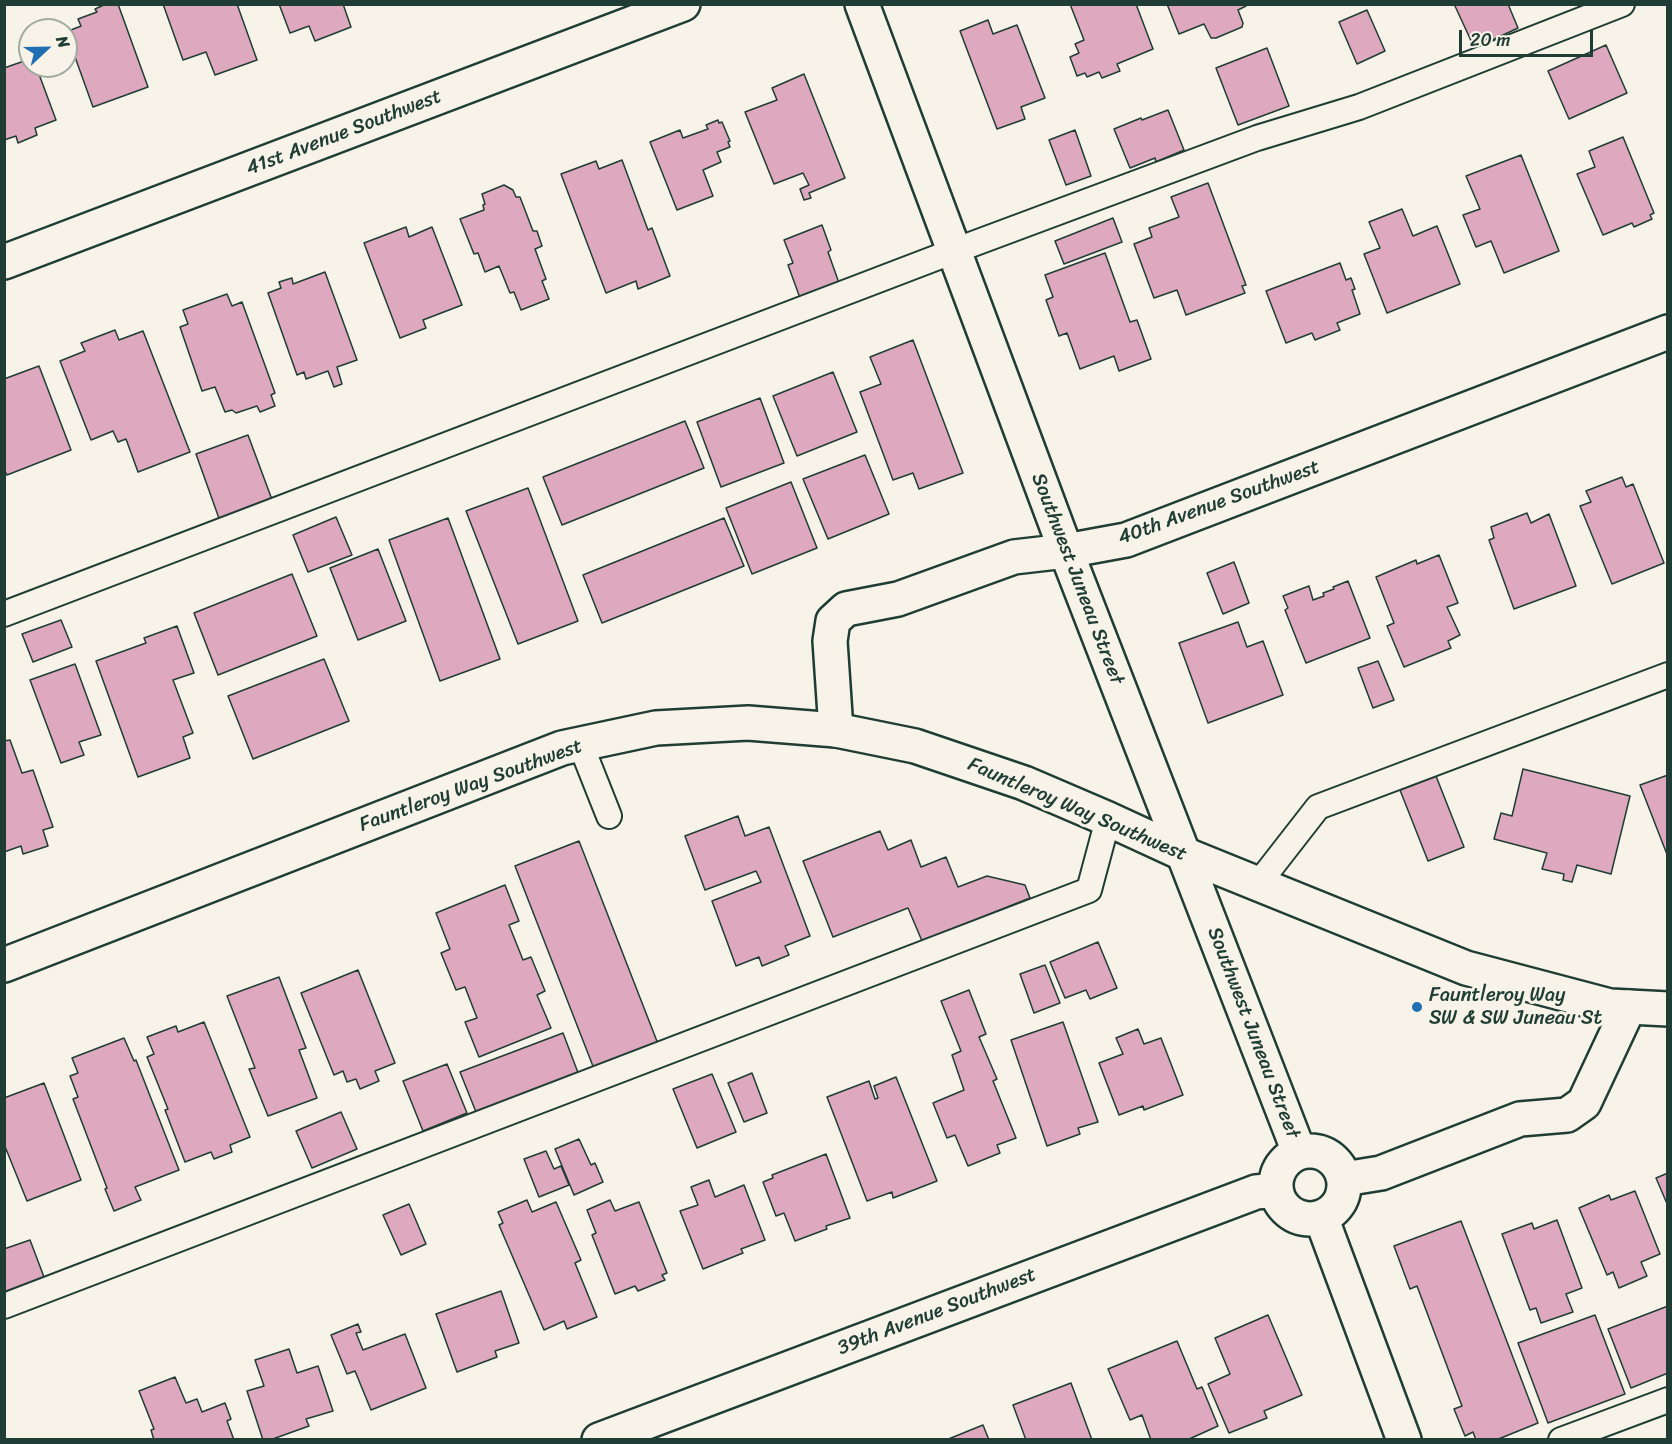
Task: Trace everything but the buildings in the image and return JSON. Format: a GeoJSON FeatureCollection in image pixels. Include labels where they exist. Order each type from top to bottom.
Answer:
{"type":"FeatureCollection","features":[{"type":"Feature","properties":{"kind":"street","name":"41st Avenue Southwest"},"geometry":{"type":"LineString","coordinates":[[4,262],[683,4]]}},
{"type":"Feature","properties":{"kind":"street","name":"Southwest Juneau Street"},"geometry":{"type":"LineString","coordinates":[[862,4],[1066,551],[1299,1152]]}},
{"type":"Feature","properties":{"kind":"street","name":"40th Avenue Southwest"},"geometry":{"type":"LineString","coordinates":[[836,730],[830,641],[833,621],[846,609],[898,599],[1014,557],[1066,551],[1126,540],[1668,332]]}},
{"type":"Feature","properties":{"kind":"street","name":"Fauntleroy Way Southwest"},"geometry":{"type":"LineString","coordinates":[[4,965],[562,748],[656,728],[748,723],[836,730],[915,746],[1024,783],[1184,854],[1466,968],[1610,1006],[1668,1009]]}},
{"type":"Feature","properties":{"kind":"street"},"geometry":{"type":"LineString","coordinates":[[1344,1179],[1381,1173],[1520,1119],[1567,1115],[1584,1103],[1629,1007]]}},
{"type":"Feature","properties":{"kind":"street"},"geometry":{"type":"LineString","coordinates":[[1313,1151],[1325,1154],[1334,1160],[1344,1179],[1341,1200],[1326,1216],[1304,1219],[1294,1216],[1284,1209],[1278,1199],[1276,1175],[1281,1164],[1299,1152],[1313,1151]]}},
{"type":"Feature","properties":{"kind":"street","name":"39th Avenue Southwest"},"geometry":{"type":"LineString","coordinates":[[599,1440],[1256,1192],[1276,1190]]}},
{"type":"Feature","properties":{"kind":"street"},"geometry":{"type":"LineString","coordinates":[[1321,1217],[1404,1440]]}},
{"type":"Feature","properties":{"kind":"lane"},"geometry":{"type":"LineString","coordinates":[[4,614],[954,251],[1257,138],[1359,107],[1622,4]]}},
{"type":"Feature","properties":{"kind":"lane"},"geometry":{"type":"LineString","coordinates":[[1258,884],[1318,807],[1668,675]]}},
{"type":"Feature","properties":{"kind":"lane"},"geometry":{"type":"LineString","coordinates":[[580,743],[609,816]]}},
{"type":"Feature","properties":{"kind":"lane"},"geometry":{"type":"LineString","coordinates":[[4,1306],[694,1031],[1089,890],[1108,819]]}},
{"type":"Feature","properties":{"kind":"lane"},"geometry":{"type":"LineString","coordinates":[[1561,1440],[1668,1400]]}},
{"type":"Feature","properties":{"kind":"place","name":"Fauntleroy Way SW & SW Juneau St"},"geometry":{"type":"Point","coordinates":[1417,1007]}}]}
